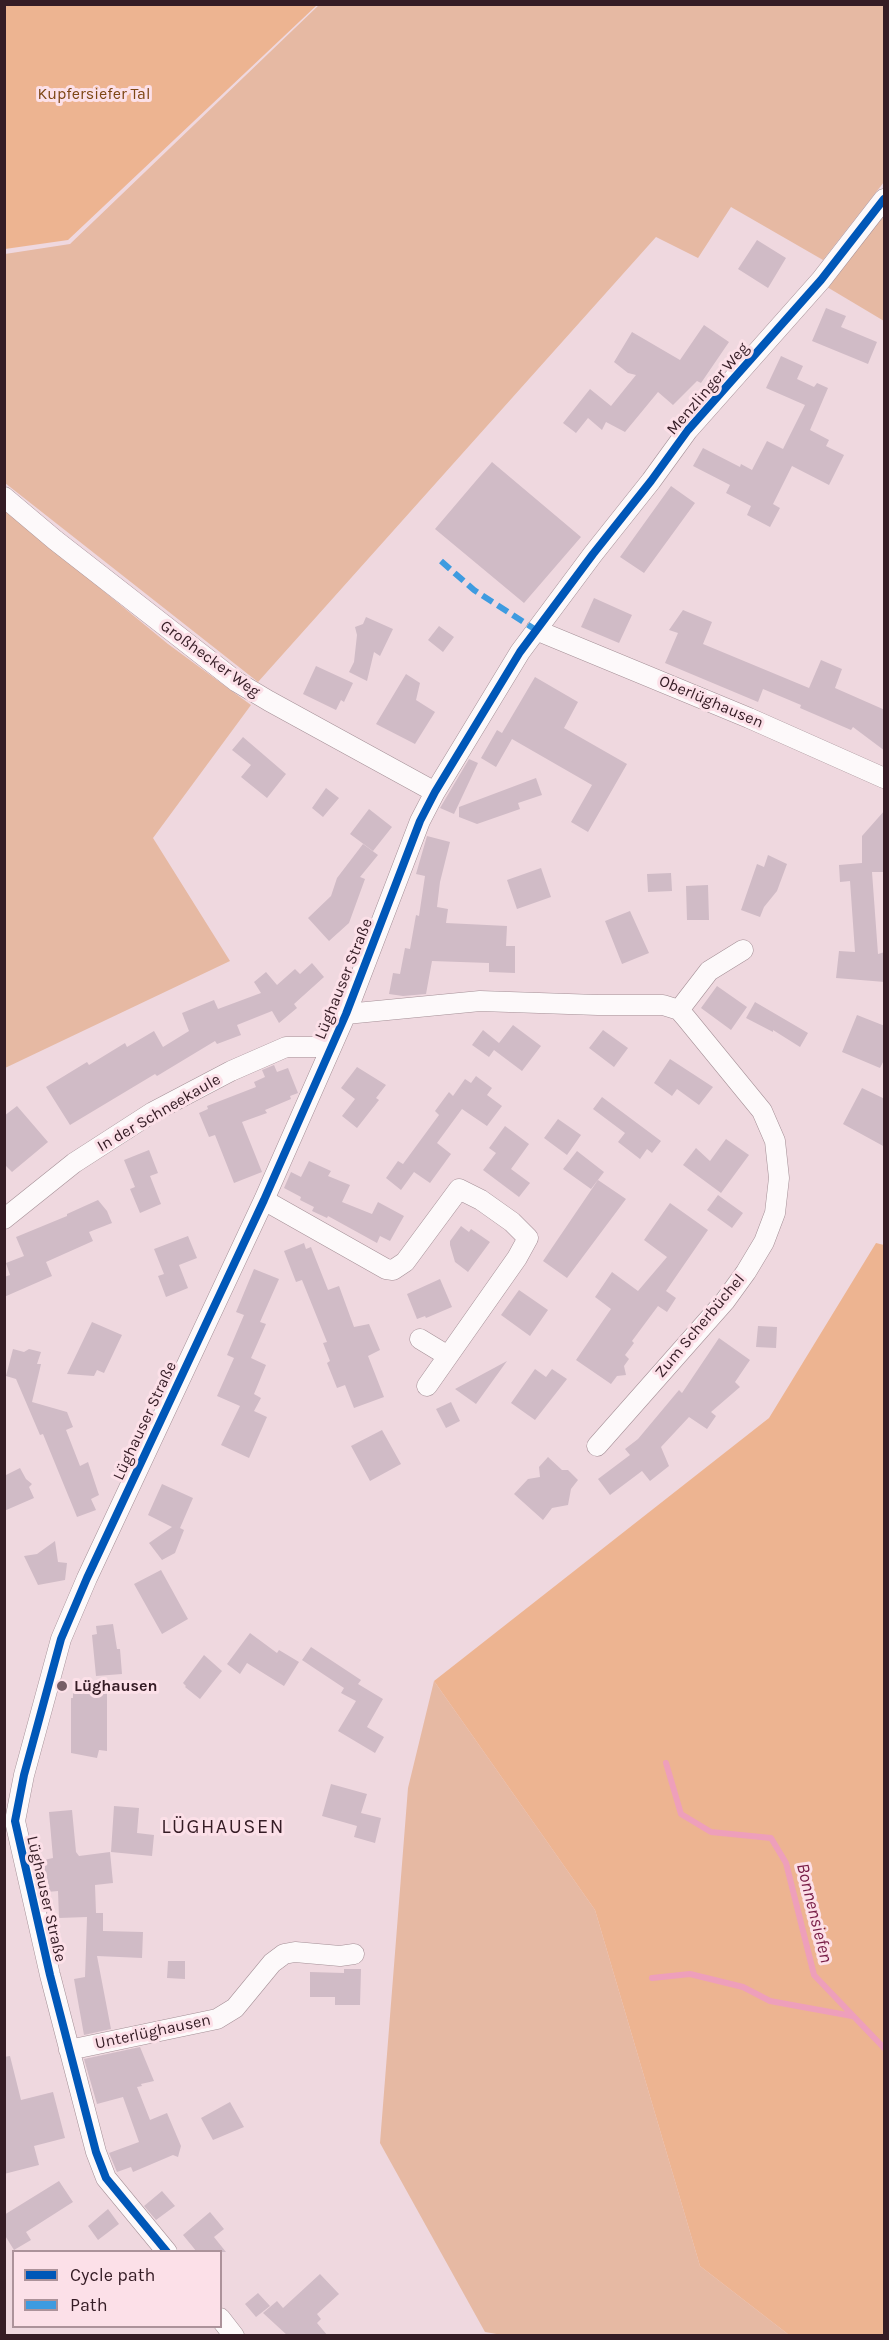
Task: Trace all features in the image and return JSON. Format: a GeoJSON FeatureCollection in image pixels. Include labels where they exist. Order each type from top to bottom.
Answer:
{"type":"FeatureCollection","features":[{"type":"Feature","properties":{"kind":"street","name":"Menzlinger Weg"},"geometry":{"type":"LineString","coordinates":[[536,630],[688,430],[821,280],[885,199]]}},
{"type":"Feature","properties":{"kind":"street","name":"Großhecker Weg"},"geometry":{"type":"LineString","coordinates":[[4,497],[55,540],[237,682],[435,792]]}},
{"type":"Feature","properties":{"kind":"street","name":"Oberlüghausen"},"geometry":{"type":"LineString","coordinates":[[536,630],[784,733],[885,778]]}},
{"type":"Feature","properties":{"kind":"street","name":"Lüghauser Straße"},"geometry":{"type":"LineString","coordinates":[[165,2250],[106,2178],[96,2152],[27,1883],[15,1821],[24,1775],[66,1629],[96,1559],[264,1200],[346,1014],[420,821],[435,792],[520,652],[536,630]]}},
{"type":"Feature","properties":{"kind":"street"},"geometry":{"type":"LineString","coordinates":[[346,1014],[480,1002],[663,1005],[679,1010],[709,971],[743,950]]}},
{"type":"Feature","properties":{"kind":"street","name":"Zum Scherbüchel"},"geometry":{"type":"LineString","coordinates":[[597,1446],[746,1272],[764,1242],[775,1213],[779,1178],[775,1141],[762,1111],[679,1010]]}},
{"type":"Feature","properties":{"kind":"street","name":"In der Schneekaule"},"geometry":{"type":"LineString","coordinates":[[4,1219],[74,1162],[153,1112],[222,1076],[286,1047],[331,1047]]}},
{"type":"Feature","properties":{"kind":"street"},"geometry":{"type":"LineString","coordinates":[[264,1200],[386,1269],[393,1270],[405,1262],[459,1189],[512,1222],[528,1238],[427,1386]]}},
{"type":"Feature","properties":{"kind":"street"},"geometry":{"type":"LineString","coordinates":[[420,1339],[448,1356]]}},
{"type":"Feature","properties":{"kind":"street","name":"Unterlüghausen"},"geometry":{"type":"LineString","coordinates":[[69,2050],[217,2019],[235,2008],[272,1963],[284,1954],[295,1952],[340,1956],[354,1954]]}},
{"type":"Feature","properties":{"kind":"street"},"geometry":{"type":"LineString","coordinates":[[222,2321],[234,2336]]}},
{"type":"Feature","properties":{"kind":"shaded area"},"geometry":{"type":"Polygon","coordinates":[[[320,4],[884,5],[884,182],[823,260],[731,207],[698,258],[656,237],[258,682],[5,483],[5,254],[70,244],[320,4]]]}},
{"type":"Feature","properties":{"kind":"shaded area"},"geometry":{"type":"Polygon","coordinates":[[[884,214],[884,321],[827,287],[884,214]]]}},
{"type":"Feature","properties":{"kind":"shaded area"},"geometry":{"type":"Polygon","coordinates":[[[4,506],[168,644],[251,705],[153,838],[230,961],[5,1068],[4,506]]]}},
{"type":"Feature","properties":{"kind":"shaded area"},"geometry":{"type":"Polygon","coordinates":[[[434,1681],[595,1910],[700,2266],[789,2335],[508,2336],[485,2332],[380,2143],[408,1788],[434,1681]]]}},
{"type":"Feature","properties":{"kind":"green space","name":"Kupfersiefer Tal"},"geometry":{"type":"Polygon","coordinates":[[[4,5],[317,5],[68,240],[5,249],[4,5]]]}},
{"type":"Feature","properties":{"kind":"green space"},"geometry":{"type":"Polygon","coordinates":[[[876,1243],[884,1245],[884,2335],[789,2335],[700,2266],[595,1910],[434,1681],[769,1418],[876,1243]]]}},
{"type":"Feature","properties":{"kind":"building"},"geometry":{"type":"Polygon","coordinates":[[[757,240],[786,258],[768,288],[738,269],[757,240]]]}},
{"type":"Feature","properties":{"kind":"building"},"geometry":{"type":"Polygon","coordinates":[[[826,308],[846,316],[841,327],[877,342],[868,364],[812,341],[826,308]]]}},
{"type":"Feature","properties":{"kind":"building"},"geometry":{"type":"Polygon","coordinates":[[[704,325],[729,342],[701,383],[697,381],[673,405],[658,392],[625,432],[606,422],[602,430],[588,418],[576,433],[563,423],[590,389],[611,406],[636,375],[628,373],[614,362],[632,332],[680,360],[704,325]]]}},
{"type":"Feature","properties":{"kind":"building"},"geometry":{"type":"Polygon","coordinates":[[[781,356],[803,366],[797,379],[814,387],[817,383],[828,388],[810,430],[829,440],[826,446],[844,455],[829,485],[792,466],[773,504],[780,508],[770,527],[747,515],[751,506],[726,493],[730,485],[693,466],[703,448],[740,467],[741,464],[752,470],[767,441],[783,449],[805,405],[766,388],[781,356]]]}},
{"type":"Feature","properties":{"kind":"building"},"geometry":{"type":"Polygon","coordinates":[[[492,462],[581,537],[524,603],[435,529],[492,462]]]}},
{"type":"Feature","properties":{"kind":"building"},"geometry":{"type":"Polygon","coordinates":[[[671,486],[695,503],[644,573],[620,557],[671,486]]]}},
{"type":"Feature","properties":{"kind":"building"},"geometry":{"type":"Polygon","coordinates":[[[594,598],[632,615],[619,643],[581,627],[594,598]]]}},
{"type":"Feature","properties":{"kind":"building"},"geometry":{"type":"Polygon","coordinates":[[[683,610],[712,622],[703,644],[809,688],[821,660],[842,669],[835,688],[885,710],[885,751],[853,727],[851,730],[763,689],[758,702],[665,663],[678,633],[669,630],[683,610]]]}},
{"type":"Feature","properties":{"kind":"building"},"geometry":{"type":"Polygon","coordinates":[[[366,617],[393,629],[380,656],[374,652],[367,681],[349,672],[354,662],[357,635],[355,627],[363,624],[366,617]]]}},
{"type":"Feature","properties":{"kind":"building"},"geometry":{"type":"Polygon","coordinates":[[[439,626],[454,637],[443,652],[428,640],[439,626]]]}},
{"type":"Feature","properties":{"kind":"building"},"geometry":{"type":"Polygon","coordinates":[[[316,666],[353,683],[344,702],[341,700],[336,710],[303,694],[316,666]]]}},
{"type":"Feature","properties":{"kind":"building"},"geometry":{"type":"Polygon","coordinates":[[[406,674],[420,683],[416,700],[435,712],[415,744],[376,724],[406,674]]]}},
{"type":"Feature","properties":{"kind":"building"},"geometry":{"type":"Polygon","coordinates":[[[535,677],[578,702],[564,728],[627,764],[588,832],[571,822],[592,785],[512,739],[496,767],[481,758],[497,730],[502,733],[535,677]]]}},
{"type":"Feature","properties":{"kind":"building"},"geometry":{"type":"Polygon","coordinates":[[[243,737],[286,774],[267,798],[241,777],[251,765],[232,750],[243,737]]]}},
{"type":"Feature","properties":{"kind":"building"},"geometry":{"type":"Polygon","coordinates":[[[469,759],[478,763],[454,814],[440,808],[469,759]]]}},
{"type":"Feature","properties":{"kind":"building"},"geometry":{"type":"Polygon","coordinates":[[[536,778],[542,795],[518,803],[520,809],[477,824],[459,817],[459,807],[536,778]]]}},
{"type":"Feature","properties":{"kind":"building"},"geometry":{"type":"Polygon","coordinates":[[[326,788],[339,798],[323,817],[312,808],[326,788]]]}},
{"type":"Feature","properties":{"kind":"building"},"geometry":{"type":"Polygon","coordinates":[[[369,809],[392,827],[373,851],[350,834],[369,809]]]}},
{"type":"Feature","properties":{"kind":"building"},"geometry":{"type":"Polygon","coordinates":[[[885,810],[885,872],[872,872],[878,954],[885,952],[885,982],[836,978],[839,951],[855,952],[850,881],[840,882],[839,865],[862,863],[862,836],[885,810]]]}},
{"type":"Feature","properties":{"kind":"building"},"geometry":{"type":"Polygon","coordinates":[[[427,836],[450,842],[440,882],[437,907],[448,909],[446,923],[507,926],[506,946],[515,946],[515,973],[489,972],[489,963],[432,961],[426,994],[403,996],[389,994],[393,973],[400,974],[405,948],[410,949],[416,915],[419,916],[425,876],[416,874],[427,836]]]}},
{"type":"Feature","properties":{"kind":"building"},"geometry":{"type":"Polygon","coordinates":[[[363,844],[378,855],[360,877],[365,879],[349,923],[329,941],[308,918],[331,896],[337,878],[363,844]]]}},
{"type":"Feature","properties":{"kind":"building"},"geometry":{"type":"Polygon","coordinates":[[[768,855],[787,864],[777,891],[764,907],[760,917],[741,910],[757,864],[764,867],[768,855]]]}},
{"type":"Feature","properties":{"kind":"building"},"geometry":{"type":"Polygon","coordinates":[[[541,868],[551,897],[517,909],[507,880],[541,868]]]}},
{"type":"Feature","properties":{"kind":"building"},"geometry":{"type":"Polygon","coordinates":[[[671,873],[672,891],[648,892],[647,874],[671,873]]]}},
{"type":"Feature","properties":{"kind":"building"},"geometry":{"type":"Polygon","coordinates":[[[708,885],[709,920],[687,920],[686,886],[708,885]]]}},
{"type":"Feature","properties":{"kind":"building"},"geometry":{"type":"Polygon","coordinates":[[[630,911],[649,953],[622,964],[605,921],[630,911]]]}},
{"type":"Feature","properties":{"kind":"building"},"geometry":{"type":"Polygon","coordinates":[[[312,963],[324,977],[294,1004],[297,1008],[279,1023],[272,1011],[237,1025],[241,1035],[217,1044],[215,1041],[70,1125],[46,1087],[87,1062],[89,1065],[125,1043],[127,1047],[154,1031],[163,1047],[189,1031],[182,1013],[214,1000],[218,1009],[261,993],[254,982],[266,972],[277,985],[295,969],[300,974],[312,963]]]}},
{"type":"Feature","properties":{"kind":"building"},"geometry":{"type":"Polygon","coordinates":[[[717,986],[747,1007],[731,1030],[701,1008],[717,986]]]}},
{"type":"Feature","properties":{"kind":"building"},"geometry":{"type":"Polygon","coordinates":[[[755,1002],[808,1033],[800,1047],[773,1030],[773,1032],[746,1018],[755,1002]]]}},
{"type":"Feature","properties":{"kind":"building"},"geometry":{"type":"Polygon","coordinates":[[[857,1015],[885,1026],[885,1058],[880,1068],[842,1052],[857,1015]]]}},
{"type":"Feature","properties":{"kind":"building"},"geometry":{"type":"Polygon","coordinates":[[[513,1025],[541,1046],[522,1071],[494,1050],[489,1057],[472,1045],[483,1030],[499,1043],[513,1025]]]}},
{"type":"Feature","properties":{"kind":"building"},"geometry":{"type":"Polygon","coordinates":[[[603,1030],[628,1048],[614,1067],[589,1048],[603,1030]]]}},
{"type":"Feature","properties":{"kind":"building"},"geometry":{"type":"Polygon","coordinates":[[[670,1059],[713,1087],[699,1105],[677,1089],[672,1096],[654,1083],[670,1059]]]}},
{"type":"Feature","properties":{"kind":"building"},"geometry":{"type":"Polygon","coordinates":[[[274,1065],[277,1072],[288,1068],[298,1093],[290,1096],[291,1099],[265,1110],[267,1113],[242,1122],[262,1172],[234,1183],[215,1135],[209,1137],[199,1113],[208,1109],[207,1106],[256,1087],[254,1082],[265,1077],[262,1070],[274,1065]]]}},
{"type":"Feature","properties":{"kind":"building"},"geometry":{"type":"Polygon","coordinates":[[[357,1067],[386,1085],[376,1098],[379,1100],[357,1128],[342,1116],[355,1099],[341,1088],[357,1067]]]}},
{"type":"Feature","properties":{"kind":"building"},"geometry":{"type":"Polygon","coordinates":[[[476,1076],[492,1088],[487,1095],[502,1106],[487,1126],[462,1109],[437,1143],[451,1154],[430,1183],[414,1172],[401,1190],[386,1178],[398,1161],[403,1164],[439,1115],[435,1111],[449,1092],[453,1096],[465,1079],[471,1083],[476,1076]]]}},
{"type":"Feature","properties":{"kind":"building"},"geometry":{"type":"Polygon","coordinates":[[[862,1088],[885,1099],[885,1147],[843,1124],[862,1088]]]}},
{"type":"Feature","properties":{"kind":"building"},"geometry":{"type":"Polygon","coordinates":[[[602,1097],[661,1141],[652,1153],[647,1149],[640,1159],[618,1142],[625,1133],[593,1109],[602,1097]]]}},
{"type":"Feature","properties":{"kind":"building"},"geometry":{"type":"Polygon","coordinates":[[[17,1106],[48,1142],[12,1172],[4,1164],[4,1116],[17,1106]]]}},
{"type":"Feature","properties":{"kind":"building"},"geometry":{"type":"Polygon","coordinates":[[[558,1119],[581,1135],[567,1155],[544,1138],[558,1119]]]}},
{"type":"Feature","properties":{"kind":"building"},"geometry":{"type":"Polygon","coordinates":[[[505,1126],[529,1144],[511,1169],[530,1183],[519,1197],[483,1170],[496,1153],[489,1148],[505,1126]]]}},
{"type":"Feature","properties":{"kind":"building"},"geometry":{"type":"Polygon","coordinates":[[[726,1139],[749,1155],[721,1193],[683,1165],[696,1148],[710,1161],[726,1139]]]}},
{"type":"Feature","properties":{"kind":"building"},"geometry":{"type":"Polygon","coordinates":[[[149,1150],[158,1173],[150,1176],[161,1204],[140,1213],[130,1189],[135,1187],[124,1160],[149,1150]]]}},
{"type":"Feature","properties":{"kind":"building"},"geometry":{"type":"Polygon","coordinates":[[[577,1151],[604,1172],[591,1189],[563,1169],[577,1151]]]}},
{"type":"Feature","properties":{"kind":"building"},"geometry":{"type":"Polygon","coordinates":[[[309,1161],[331,1171],[328,1176],[350,1185],[342,1202],[372,1214],[378,1202],[404,1216],[390,1241],[380,1236],[377,1243],[328,1216],[327,1218],[312,1211],[314,1207],[284,1188],[291,1172],[301,1177],[309,1161]]]}},
{"type":"Feature","properties":{"kind":"building"},"geometry":{"type":"Polygon","coordinates":[[[598,1180],[626,1199],[567,1278],[543,1261],[598,1180]]]}},
{"type":"Feature","properties":{"kind":"building"},"geometry":{"type":"Polygon","coordinates":[[[718,1195],[743,1213],[732,1228],[707,1210],[718,1195]]]}},
{"type":"Feature","properties":{"kind":"building"},"geometry":{"type":"Polygon","coordinates":[[[98,1200],[107,1211],[112,1223],[89,1232],[93,1241],[46,1262],[52,1276],[4,1297],[4,1277],[10,1275],[6,1263],[24,1256],[16,1237],[67,1216],[98,1200]]]}},
{"type":"Feature","properties":{"kind":"building"},"geometry":{"type":"Polygon","coordinates":[[[670,1203],[708,1230],[666,1291],[676,1298],[667,1312],[658,1306],[632,1341],[634,1343],[625,1355],[629,1359],[624,1366],[626,1375],[617,1376],[611,1384],[576,1360],[611,1309],[595,1297],[612,1272],[638,1291],[667,1257],[644,1240],[670,1203]]]}},
{"type":"Feature","properties":{"kind":"building"},"geometry":{"type":"Polygon","coordinates":[[[461,1226],[469,1232],[471,1229],[490,1242],[468,1272],[455,1262],[450,1245],[450,1241],[461,1226]]]}},
{"type":"Feature","properties":{"kind":"building"},"geometry":{"type":"Polygon","coordinates":[[[188,1236],[197,1258],[179,1265],[188,1288],[166,1297],[158,1276],[164,1274],[154,1249],[188,1236]]]}},
{"type":"Feature","properties":{"kind":"building"},"geometry":{"type":"Polygon","coordinates":[[[304,1243],[306,1249],[311,1247],[328,1290],[339,1286],[354,1327],[369,1324],[380,1350],[368,1356],[384,1397],[354,1408],[345,1385],[337,1388],[327,1363],[330,1361],[323,1343],[327,1342],[302,1280],[296,1282],[284,1251],[304,1243]]]}},
{"type":"Feature","properties":{"kind":"building"},"geometry":{"type":"Polygon","coordinates":[[[254,1269],[279,1279],[260,1322],[266,1324],[251,1358],[266,1365],[254,1394],[261,1398],[254,1411],[267,1417],[249,1458],[221,1445],[240,1406],[217,1396],[234,1358],[227,1355],[244,1315],[236,1312],[254,1269]]]}},
{"type":"Feature","properties":{"kind":"building"},"geometry":{"type":"Polygon","coordinates":[[[440,1279],[452,1307],[426,1318],[425,1316],[417,1319],[407,1294],[440,1279]]]}},
{"type":"Feature","properties":{"kind":"building"},"geometry":{"type":"Polygon","coordinates":[[[519,1290],[548,1310],[530,1336],[501,1315],[519,1290]]]}},
{"type":"Feature","properties":{"kind":"building"},"geometry":{"type":"Polygon","coordinates":[[[92,1322],[122,1335],[104,1373],[97,1370],[94,1376],[67,1374],[92,1322]]]}},
{"type":"Feature","properties":{"kind":"building"},"geometry":{"type":"Polygon","coordinates":[[[758,1326],[777,1327],[776,1348],[756,1347],[758,1326]]]}},
{"type":"Feature","properties":{"kind":"building"},"geometry":{"type":"Polygon","coordinates":[[[719,1338],[750,1360],[735,1382],[740,1387],[711,1412],[716,1416],[707,1429],[689,1417],[661,1447],[669,1466],[650,1481],[642,1471],[610,1495],[598,1479],[630,1455],[625,1449],[638,1439],[679,1390],[682,1393],[719,1338]]]}},
{"type":"Feature","properties":{"kind":"building"},"geometry":{"type":"Polygon","coordinates":[[[13,1349],[24,1352],[29,1349],[41,1352],[37,1364],[41,1364],[32,1402],[67,1412],[73,1427],[66,1430],[80,1466],[88,1462],[99,1495],[91,1499],[96,1510],[77,1517],[43,1434],[40,1435],[16,1379],[6,1376],[13,1349]]]}},
{"type":"Feature","properties":{"kind":"building"},"geometry":{"type":"Polygon","coordinates":[[[507,1361],[476,1404],[455,1389],[507,1361]]]}},
{"type":"Feature","properties":{"kind":"building"},"geometry":{"type":"Polygon","coordinates":[[[535,1369],[546,1377],[552,1369],[567,1379],[535,1420],[511,1403],[535,1369]]]}},
{"type":"Feature","properties":{"kind":"building"},"geometry":{"type":"Polygon","coordinates":[[[451,1402],[460,1421],[446,1428],[436,1409],[451,1402]]]}},
{"type":"Feature","properties":{"kind":"building"},"geometry":{"type":"Polygon","coordinates":[[[382,1430],[401,1464],[370,1481],[351,1446],[382,1430]]]}},
{"type":"Feature","properties":{"kind":"building"},"geometry":{"type":"Polygon","coordinates":[[[548,1457],[562,1470],[568,1470],[578,1480],[571,1489],[568,1505],[552,1508],[543,1520],[514,1494],[528,1479],[540,1477],[539,1467],[548,1457]]]}},
{"type":"Feature","properties":{"kind":"building"},"geometry":{"type":"Polygon","coordinates":[[[20,1468],[32,1484],[29,1487],[34,1498],[4,1511],[4,1476],[20,1468]]]}},
{"type":"Feature","properties":{"kind":"building"},"geometry":{"type":"Polygon","coordinates":[[[162,1484],[193,1498],[180,1528],[184,1530],[175,1553],[162,1560],[149,1543],[172,1527],[148,1515],[162,1484]]]}},
{"type":"Feature","properties":{"kind":"building"},"geometry":{"type":"Polygon","coordinates":[[[55,1541],[58,1562],[67,1563],[65,1580],[38,1585],[24,1556],[37,1554],[55,1541]]]}},
{"type":"Feature","properties":{"kind":"building"},"geometry":{"type":"Polygon","coordinates":[[[161,1570],[188,1619],[162,1634],[134,1584],[161,1570]]]}},
{"type":"Feature","properties":{"kind":"building"},"geometry":{"type":"Polygon","coordinates":[[[113,1624],[117,1649],[120,1649],[122,1674],[96,1676],[92,1635],[97,1634],[96,1626],[113,1624]]]}},
{"type":"Feature","properties":{"kind":"building"},"geometry":{"type":"Polygon","coordinates":[[[250,1633],[277,1653],[279,1650],[299,1662],[284,1686],[247,1663],[240,1674],[227,1664],[250,1633]]]}},
{"type":"Feature","properties":{"kind":"building"},"geometry":{"type":"Polygon","coordinates":[[[311,1647],[361,1680],[358,1684],[383,1699],[367,1727],[384,1737],[375,1753],[338,1731],[356,1701],[341,1693],[344,1688],[302,1660],[311,1647]]]}},
{"type":"Feature","properties":{"kind":"building"},"geometry":{"type":"Polygon","coordinates":[[[204,1655],[222,1671],[200,1699],[183,1683],[204,1655]]]}},
{"type":"Feature","properties":{"kind":"building"},"geometry":{"type":"Polygon","coordinates":[[[73,1686],[107,1692],[107,1751],[99,1750],[97,1758],[71,1753],[73,1686]]]}},
{"type":"Feature","properties":{"kind":"building"},"geometry":{"type":"Polygon","coordinates":[[[331,1784],[367,1794],[361,1813],[381,1818],[375,1843],[354,1837],[357,1826],[322,1816],[331,1784]]]}},
{"type":"Feature","properties":{"kind":"building"},"geometry":{"type":"Polygon","coordinates":[[[114,1806],[139,1808],[137,1833],[154,1835],[152,1856],[111,1852],[114,1806]]]}},
{"type":"Feature","properties":{"kind":"building"},"geometry":{"type":"Polygon","coordinates":[[[72,1810],[76,1852],[79,1856],[110,1852],[113,1883],[95,1885],[96,1913],[103,1913],[103,1931],[143,1932],[142,1958],[97,1956],[111,2029],[84,2035],[74,1979],[85,1977],[87,1917],[59,1918],[58,1891],[47,1892],[44,1860],[53,1858],[49,1812],[72,1810]]]}},
{"type":"Feature","properties":{"kind":"building"},"geometry":{"type":"Polygon","coordinates":[[[168,1961],[185,1961],[185,1979],[167,1978],[168,1961]]]}},
{"type":"Feature","properties":{"kind":"building"},"geometry":{"type":"Polygon","coordinates":[[[344,1969],[361,1969],[360,2005],[335,2005],[335,1997],[310,1997],[310,1972],[344,1973],[344,1969]]]}},
{"type":"Feature","properties":{"kind":"building"},"geometry":{"type":"Polygon","coordinates":[[[140,2047],[154,2081],[137,2087],[150,2120],[167,2113],[181,2146],[178,2157],[173,2155],[133,2172],[131,2167],[117,2172],[109,2153],[139,2142],[123,2097],[97,2104],[84,2059],[140,2047]]]}},
{"type":"Feature","properties":{"kind":"building"},"geometry":{"type":"Polygon","coordinates":[[[10,2056],[21,2100],[53,2092],[65,2138],[34,2146],[39,2165],[4,2174],[4,2057],[10,2056]]]}},
{"type":"Feature","properties":{"kind":"building"},"geometry":{"type":"Polygon","coordinates":[[[230,2102],[244,2127],[213,2140],[201,2118],[230,2102]]]}},
{"type":"Feature","properties":{"kind":"building"},"geometry":{"type":"Polygon","coordinates":[[[59,2181],[73,2202],[26,2232],[31,2240],[14,2250],[4,2234],[4,2215],[59,2181]]]}},
{"type":"Feature","properties":{"kind":"building"},"geometry":{"type":"Polygon","coordinates":[[[162,2191],[175,2206],[156,2220],[144,2206],[162,2191]]]}},
{"type":"Feature","properties":{"kind":"building"},"geometry":{"type":"Polygon","coordinates":[[[108,2209],[119,2224],[98,2240],[88,2226],[108,2209]]]}},
{"type":"Feature","properties":{"kind":"building"},"geometry":{"type":"Polygon","coordinates":[[[210,2212],[224,2229],[214,2237],[226,2252],[195,2250],[183,2235],[210,2212]]]}},
{"type":"Feature","properties":{"kind":"building"},"geometry":{"type":"Polygon","coordinates":[[[320,2274],[339,2294],[317,2314],[321,2319],[317,2323],[328,2336],[288,2336],[263,2313],[277,2301],[283,2308],[320,2274]]]}},
{"type":"Feature","properties":{"kind":"building"},"geometry":{"type":"Polygon","coordinates":[[[258,2293],[270,2306],[256,2317],[245,2304],[258,2293]]]}},
{"type":"Feature","properties":{"kind":"waterway","name":"Bonnensiefen"},"geometry":{"type":"LineString","coordinates":[[666,1763],[681,1814],[711,1832],[771,1838],[786,1863],[814,1975],[884,2048]]}},
{"type":"Feature","properties":{"kind":"waterway"},"geometry":{"type":"LineString","coordinates":[[652,1978],[690,1974],[743,1987],[770,2001],[852,2016]]}},
{"type":"Feature","properties":{"kind":"marked path"},"geometry":{"type":"LineString","coordinates":[[441,561],[474,590],[536,630]]}},
{"type":"Feature","properties":{"kind":"cycle path"},"geometry":{"type":"LineString","coordinates":[[165,2250],[106,2178],[96,2152],[50,1975],[15,1821],[24,1775],[61,1639],[87,1578],[264,1200],[346,1014],[420,821],[435,792],[520,652],[593,554],[688,430],[821,280],[884,199]]}},
{"type":"Feature","properties":{"kind":"place","name":"Lüghausen"},"geometry":{"type":"Point","coordinates":[62,1686]}},
{"type":"Feature","properties":{"kind":"district","name":"LÜGHAUSEN"},"geometry":{"type":"Point","coordinates":[223,1827]}}]}
